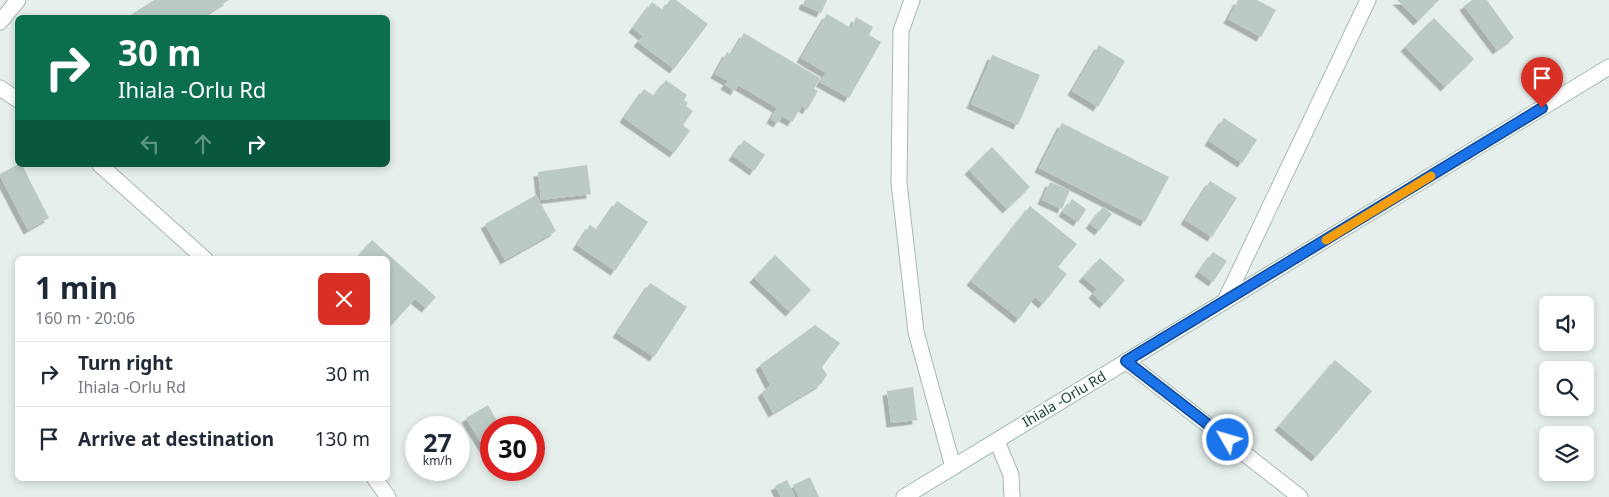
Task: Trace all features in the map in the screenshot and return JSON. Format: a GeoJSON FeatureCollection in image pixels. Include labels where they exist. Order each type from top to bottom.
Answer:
{"type":"FeatureCollection","features":[{"type":"Feature","properties":{"kind":"street"},"geometry":{"type":"LineString","coordinates":[[0,22],[18,0]]}},
{"type":"Feature","properties":{"kind":"street"},"geometry":{"type":"LineString","coordinates":[[912,0],[901,31],[899,183],[916,332],[953,467]]}},
{"type":"Feature","properties":{"kind":"street"},"geometry":{"type":"LineString","coordinates":[[1225,301],[1368,0]]}},
{"type":"Feature","properties":{"kind":"street","name":"Ihiala -Orlu Rd"},"geometry":{"type":"LineString","coordinates":[[904,497],[1609,67]]}},
{"type":"Feature","properties":{"kind":"street"},"geometry":{"type":"LineString","coordinates":[[0,88],[15,98]]}},
{"type":"Feature","properties":{"kind":"street"},"geometry":{"type":"LineString","coordinates":[[102,167],[203,256]]}},
{"type":"Feature","properties":{"kind":"street"},"geometry":{"type":"LineString","coordinates":[[1126,361],[1300,497]]}},
{"type":"Feature","properties":{"kind":"street"},"geometry":{"type":"LineString","coordinates":[[997,440],[1011,475],[1012,497]]}},
{"type":"Feature","properties":{"kind":"street"},"geometry":{"type":"LineString","coordinates":[[376,481],[388,497]]}},
{"type":"Feature","properties":{"kind":"building"},"geometry":{"type":"Polygon","coordinates":[[[154,0],[229,0],[206,15],[131,15],[154,0]]]}},
{"type":"Feature","properties":{"kind":"building"},"geometry":{"type":"Polygon","coordinates":[[[670,0],[676,0],[708,24],[674,69],[638,42],[643,36],[633,28],[652,2],[663,10],[670,0]]]}},
{"type":"Feature","properties":{"kind":"building"},"geometry":{"type":"Polygon","coordinates":[[[805,0],[827,0],[821,13],[803,5],[805,0]]]}},
{"type":"Feature","properties":{"kind":"building"},"geometry":{"type":"Polygon","coordinates":[[[1238,0],[1257,0],[1276,10],[1261,37],[1228,19],[1238,0]]]}},
{"type":"Feature","properties":{"kind":"building"},"geometry":{"type":"Polygon","coordinates":[[[1397,0],[1439,0],[1418,21],[1397,0]]]}},
{"type":"Feature","properties":{"kind":"building"},"geometry":{"type":"Polygon","coordinates":[[[1472,0],[1487,0],[1514,38],[1497,50],[1464,6],[1472,0]]]}},
{"type":"Feature","properties":{"kind":"building"},"geometry":{"type":"Polygon","coordinates":[[[827,14],[851,28],[856,17],[873,27],[869,35],[881,42],[849,98],[820,82],[826,73],[801,58],[827,14]]]}},
{"type":"Feature","properties":{"kind":"building"},"geometry":{"type":"Polygon","coordinates":[[[1434,18],[1474,59],[1445,87],[1405,47],[1434,18]]]}},
{"type":"Feature","properties":{"kind":"building"},"geometry":{"type":"Polygon","coordinates":[[[744,33],[820,78],[814,89],[818,91],[807,110],[802,106],[792,122],[782,116],[778,123],[771,119],[777,108],[738,85],[735,91],[725,85],[728,81],[715,74],[727,52],[731,55],[744,33]]]}},
{"type":"Feature","properties":{"kind":"building"},"geometry":{"type":"Polygon","coordinates":[[[1099,45],[1125,61],[1098,107],[1072,91],[1099,45]]]}},
{"type":"Feature","properties":{"kind":"building"},"geometry":{"type":"Polygon","coordinates":[[[992,55],[1040,75],[1018,125],[971,104],[992,55]]]}},
{"type":"Feature","properties":{"kind":"building"},"geometry":{"type":"Polygon","coordinates":[[[666,80],[687,95],[684,100],[688,103],[686,106],[693,111],[683,125],[690,131],[674,153],[624,118],[644,89],[654,96],[666,80]]]}},
{"type":"Feature","properties":{"kind":"building"},"geometry":{"type":"Polygon","coordinates":[[[1224,118],[1257,140],[1242,163],[1209,141],[1224,118]]]}},
{"type":"Feature","properties":{"kind":"building"},"geometry":{"type":"Polygon","coordinates":[[[1062,123],[1169,177],[1145,222],[1039,168],[1062,123]]]}},
{"type":"Feature","properties":{"kind":"building"},"geometry":{"type":"Polygon","coordinates":[[[744,140],[765,155],[754,171],[733,156],[744,140]]]}},
{"type":"Feature","properties":{"kind":"building"},"geometry":{"type":"Polygon","coordinates":[[[992,147],[1030,187],[1007,209],[969,170],[992,147]]]}},
{"type":"Feature","properties":{"kind":"building"},"geometry":{"type":"Polygon","coordinates":[[[587,165],[591,194],[541,200],[538,172],[587,165]]]}},
{"type":"Feature","properties":{"kind":"building"},"geometry":{"type":"Polygon","coordinates":[[[15,166],[23,167],[49,218],[28,230],[0,174],[15,166]]]}},
{"type":"Feature","properties":{"kind":"building"},"geometry":{"type":"Polygon","coordinates":[[[1210,181],[1237,198],[1212,237],[1185,220],[1210,181]]]}},
{"type":"Feature","properties":{"kind":"building"},"geometry":{"type":"Polygon","coordinates":[[[1050,182],[1070,190],[1062,209],[1042,200],[1050,182]]]}},
{"type":"Feature","properties":{"kind":"building"},"geometry":{"type":"Polygon","coordinates":[[[536,195],[556,231],[505,260],[485,224],[536,195]]]}},
{"type":"Feature","properties":{"kind":"building"},"geometry":{"type":"Polygon","coordinates":[[[1072,199],[1086,209],[1078,222],[1063,212],[1072,199]]]}},
{"type":"Feature","properties":{"kind":"building"},"geometry":{"type":"Polygon","coordinates":[[[617,201],[648,222],[615,271],[577,245],[590,225],[597,230],[617,201]]]}},
{"type":"Feature","properties":{"kind":"building"},"geometry":{"type":"Polygon","coordinates":[[[1030,206],[1077,244],[1058,267],[1067,274],[1043,304],[1035,297],[1019,319],[971,281],[1030,206]]]}},
{"type":"Feature","properties":{"kind":"building"},"geometry":{"type":"Polygon","coordinates":[[[1103,207],[1112,214],[1099,231],[1090,224],[1103,207]]]}},
{"type":"Feature","properties":{"kind":"building"},"geometry":{"type":"Polygon","coordinates":[[[372,240],[390,256],[359,256],[372,240]]]}},
{"type":"Feature","properties":{"kind":"building"},"geometry":{"type":"Polygon","coordinates":[[[1213,252],[1227,261],[1213,282],[1199,272],[1213,252]]]}},
{"type":"Feature","properties":{"kind":"building"},"geometry":{"type":"Polygon","coordinates":[[[775,255],[811,290],[790,312],[754,278],[775,255]]]}},
{"type":"Feature","properties":{"kind":"building"},"geometry":{"type":"Polygon","coordinates":[[[390,256],[436,297],[426,308],[415,299],[390,327],[390,256]]]}},
{"type":"Feature","properties":{"kind":"building"},"geometry":{"type":"Polygon","coordinates":[[[1100,258],[1125,280],[1104,304],[1093,294],[1097,289],[1083,277],[1100,258]]]}},
{"type":"Feature","properties":{"kind":"building"},"geometry":{"type":"Polygon","coordinates":[[[650,283],[687,307],[654,357],[617,333],[650,283]]]}},
{"type":"Feature","properties":{"kind":"building"},"geometry":{"type":"Polygon","coordinates":[[[815,325],[840,343],[822,367],[827,375],[821,384],[773,413],[762,393],[770,385],[760,365],[815,325]]]}},
{"type":"Feature","properties":{"kind":"building"},"geometry":{"type":"Polygon","coordinates":[[[1335,360],[1372,391],[1316,457],[1279,426],[1335,360]]]}},
{"type":"Feature","properties":{"kind":"building"},"geometry":{"type":"Polygon","coordinates":[[[913,387],[917,420],[891,423],[887,391],[913,387]]]}},
{"type":"Feature","properties":{"kind":"building"},"geometry":{"type":"Polygon","coordinates":[[[488,405],[494,416],[480,416],[480,441],[470,425],[469,416],[488,405]]]}},
{"type":"Feature","properties":{"kind":"building"},"geometry":{"type":"Polygon","coordinates":[[[810,477],[819,497],[799,497],[793,485],[810,477]]]}},
{"type":"Feature","properties":{"kind":"building"},"geometry":{"type":"Polygon","coordinates":[[[787,480],[795,497],[781,497],[775,486],[787,480]]]}},
{"type":"Feature","properties":{"kind":"slow traffic"},"geometry":{"type":"LineString","coordinates":[[1326,240],[1431,176]]}},
{"type":"Feature","properties":{"kind":"route"},"geometry":{"type":"LineString","coordinates":[[1228,440],[1126,361],[1542,108]]}}]}
